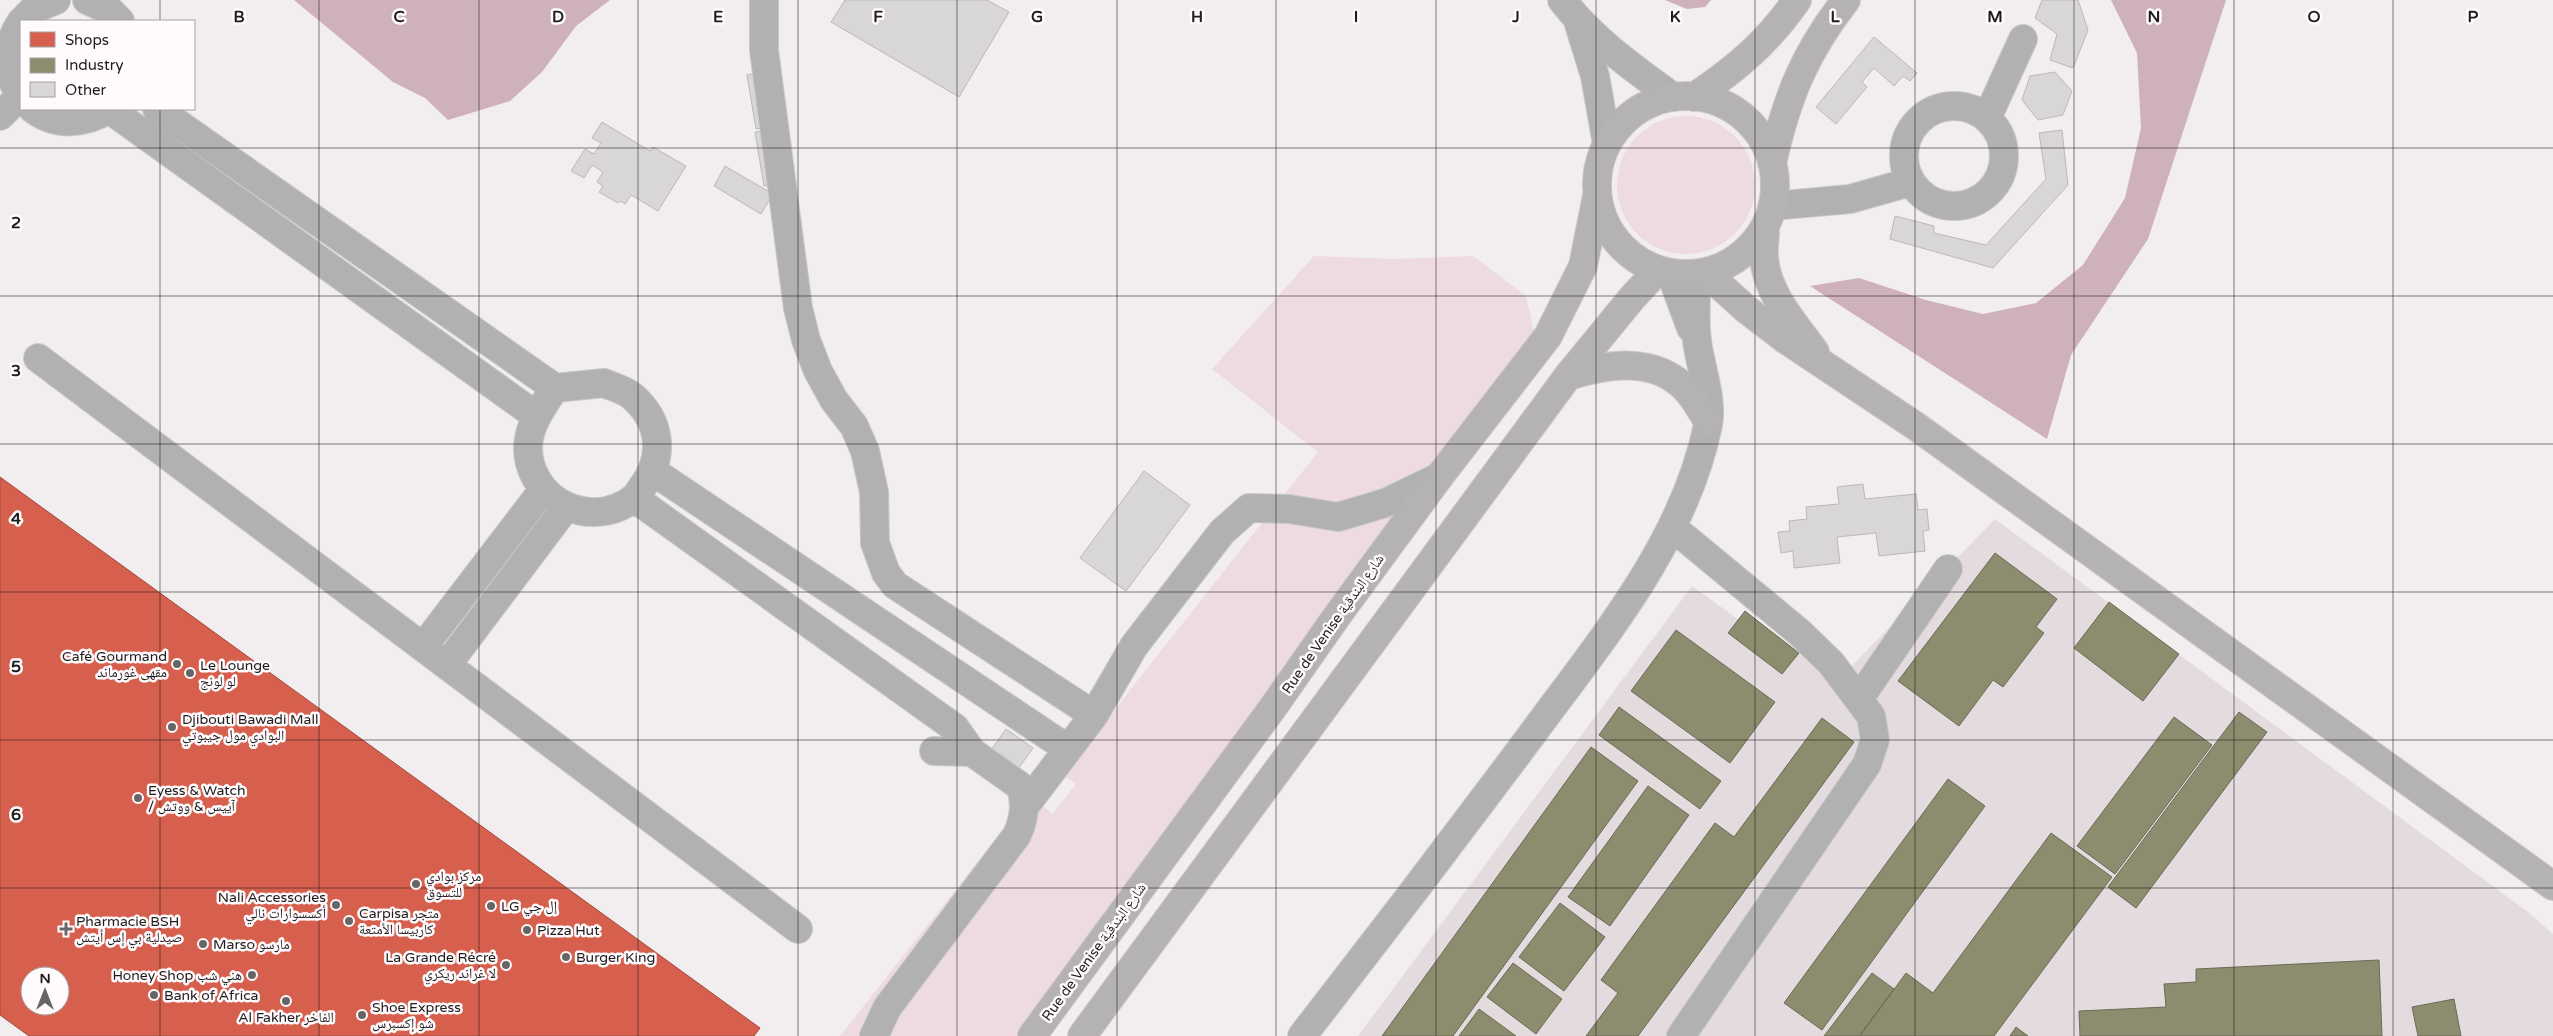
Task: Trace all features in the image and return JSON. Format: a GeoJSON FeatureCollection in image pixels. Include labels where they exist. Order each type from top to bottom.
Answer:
{"type":"FeatureCollection","features":[{"type":"Feature","properties":{"kind":"main road"},"geometry":{"type":"LineString","coordinates":[[1797,0],[1781,23],[1740,65],[1683,97],[1646,105],[1624,121],[1607,144],[1598,169],[1598,196],[1605,223],[1622,246],[1643,263],[1683,272],[1746,309],[1826,367],[1917,427],[1987,477],[2338,733],[2553,886]]}},
{"type":"Feature","properties":{"kind":"main road"},"geometry":{"type":"LineString","coordinates":[[1772,163],[1788,101],[1800,70],[1823,30],[1846,0]]}},
{"type":"Feature","properties":{"kind":"main road"},"geometry":{"type":"LineString","coordinates":[[1683,97],[1722,104],[1740,114],[1756,129],[1767,147],[1772,163],[1775,194],[1769,218],[1764,258],[1777,298],[1826,367]]}},
{"type":"Feature","properties":{"kind":"main road","name":"Rue de Venise شارع البندقية"},"geometry":{"type":"LineString","coordinates":[[1032,1036],[1439,477],[1548,336],[1583,266],[1598,196]]}},
{"type":"Feature","properties":{"kind":"main road"},"geometry":{"type":"LineString","coordinates":[[1082,1036],[1568,376],[1632,298],[1683,272],[1722,268],[1740,256],[1769,218]]}},
{"type":"Feature","properties":{"kind":"main road"},"geometry":{"type":"LineString","coordinates":[[1568,376],[1610,365],[1635,365],[1651,368],[1686,388],[1708,421]]}},
{"type":"Feature","properties":{"kind":"street"},"geometry":{"type":"LineString","coordinates":[[22,20],[34,9],[49,0]]}},
{"type":"Feature","properties":{"kind":"street"},"geometry":{"type":"LineString","coordinates":[[87,0],[109,10],[119,20]]}},
{"type":"Feature","properties":{"kind":"street"},"geometry":{"type":"LineString","coordinates":[[764,0],[764,50],[798,308],[806,340],[818,371],[834,400],[854,426],[865,451],[874,492],[875,543],[886,573],[895,585],[1094,715]]}},
{"type":"Feature","properties":{"kind":"street"},"geometry":{"type":"LineString","coordinates":[[1570,11],[1631,67],[1683,97]]}},
{"type":"Feature","properties":{"kind":"street"},"geometry":{"type":"LineString","coordinates":[[1570,11],[1595,76],[1607,144]]}},
{"type":"Feature","properties":{"kind":"street"},"geometry":{"type":"LineString","coordinates":[[14,28],[8,65],[12,82],[20,94]]}},
{"type":"Feature","properties":{"kind":"street"},"geometry":{"type":"LineString","coordinates":[[1987,118],[2023,39]]}},
{"type":"Feature","properties":{"kind":"street"},"geometry":{"type":"LineString","coordinates":[[0,116],[20,104]]}},
{"type":"Feature","properties":{"kind":"street"},"geometry":{"type":"LineString","coordinates":[[1958,106],[1973,109],[1987,118],[1998,131],[2004,148],[2004,165],[1998,181],[1987,195],[1972,204],[1954,207],[1937,204],[1922,195],[1910,182],[1904,168],[1903,152],[1907,137],[1921,118],[1942,107],[1958,106]]}},
{"type":"Feature","properties":{"kind":"street"},"geometry":{"type":"LineString","coordinates":[[38,110],[52,119],[72,122],[91,119],[107,110]]}},
{"type":"Feature","properties":{"kind":"street"},"geometry":{"type":"LineString","coordinates":[[110,110],[536,415]]}},
{"type":"Feature","properties":{"kind":"street"},"geometry":{"type":"LineString","coordinates":[[158,110],[555,388],[604,383],[631,394],[650,416],[658,443],[654,472],[634,498],[613,510],[589,513],[566,507],[543,490],[530,468],[527,444],[536,415],[555,388]]}},
{"type":"Feature","properties":{"kind":"street"},"geometry":{"type":"LineString","coordinates":[[1769,218],[1910,182]]}},
{"type":"Feature","properties":{"kind":"street"},"geometry":{"type":"LineString","coordinates":[[1302,1036],[1484,799],[1618,617],[1672,527],[1691,487],[1708,421],[1704,378],[1697,340],[1680,303],[1683,272]]}},
{"type":"Feature","properties":{"kind":"street"},"geometry":{"type":"LineString","coordinates":[[38,358],[798,929]]}},
{"type":"Feature","properties":{"kind":"street"},"geometry":{"type":"LineString","coordinates":[[654,472],[1068,749]]}},
{"type":"Feature","properties":{"kind":"street"},"geometry":{"type":"LineString","coordinates":[[1024,806],[1094,715],[1134,646],[1222,532],[1249,508],[1289,509],[1338,517],[1385,503],[1439,477]]}},
{"type":"Feature","properties":{"kind":"street"},"geometry":{"type":"LineString","coordinates":[[423,647],[543,490]]}},
{"type":"Feature","properties":{"kind":"street"},"geometry":{"type":"LineString","coordinates":[[634,498],[955,728],[972,752],[1020,786],[1024,806],[1022,823],[1017,835],[887,1008],[874,1036]]}},
{"type":"Feature","properties":{"kind":"street"},"geometry":{"type":"LineString","coordinates":[[447,665],[566,507]]}},
{"type":"Feature","properties":{"kind":"street"},"geometry":{"type":"LineString","coordinates":[[1672,527],[1799,632],[1832,663],[1871,716],[1875,740],[1867,764],[1681,1036]]}},
{"type":"Feature","properties":{"kind":"street"},"geometry":{"type":"LineString","coordinates":[[1859,699],[1948,569]]}},
{"type":"Feature","properties":{"kind":"street"},"geometry":{"type":"LineString","coordinates":[[934,751],[972,752]]}},
{"type":"Feature","properties":{"kind":"shaded area"},"geometry":{"type":"Polygon","coordinates":[[[294,0],[610,0],[576,26],[542,72],[510,101],[448,120],[425,98],[393,82],[294,0]]]}},
{"type":"Feature","properties":{"kind":"shaded area"},"geometry":{"type":"Polygon","coordinates":[[[1665,0],[1711,0],[1705,7],[1687,9],[1665,0]]]}},
{"type":"Feature","properties":{"kind":"shaded area"},"geometry":{"type":"Polygon","coordinates":[[[2111,0],[2226,0],[2148,239],[2071,355],[2047,439],[1810,286],[1859,278],[1926,300],[1983,314],[2036,303],[2083,265],[2125,198],[2141,128],[2137,53],[2111,0]]]}},
{"type":"Feature","properties":{"kind":"shaded area"},"geometry":{"type":"Polygon","coordinates":[[[1686,116],[1700,117],[1713,121],[1725,127],[1735,136],[1744,146],[1750,158],[1754,171],[1754,199],[1750,212],[1744,224],[1735,234],[1725,243],[1713,249],[1700,253],[1686,254],[1672,253],[1659,249],[1647,243],[1637,234],[1628,224],[1622,212],[1618,199],[1617,185],[1618,171],[1622,158],[1628,146],[1637,136],[1647,127],[1659,121],[1672,117],[1686,116]]]}},
{"type":"Feature","properties":{"kind":"shaded area"},"geometry":{"type":"Polygon","coordinates":[[[1314,256],[1394,259],[1473,256],[1526,296],[1534,333],[1525,380],[1016,1036],[840,1036],[1031,794],[1052,814],[1076,784],[1063,775],[1318,452],[1212,369],[1314,256]]]}},
{"type":"Feature","properties":{"kind":"shaded area"},"geometry":{"type":"Polygon","coordinates":[[[1995,519],[2528,912],[2553,934],[2553,1036],[1358,1036],[1692,586],[1771,643],[1845,673],[1995,519]]]}},
{"type":"Feature","properties":{"kind":"building: Shops","name":"Djibouti Bawadi Mall البوادي مول جيبوتي"},"geometry":{"type":"Polygon","coordinates":[[[0,477],[760,1028],[754,1036],[29,1036],[0,1015],[0,477]]]}},
{"type":"Feature","properties":{"kind":"building: Industry"},"geometry":{"type":"Polygon","coordinates":[[[1995,553],[2057,599],[2036,627],[2044,633],[2003,687],[1993,680],[1959,726],[1898,681],[1995,553]]]}},
{"type":"Feature","properties":{"kind":"building: Industry"},"geometry":{"type":"Polygon","coordinates":[[[2109,602],[2179,654],[2143,701],[2074,648],[2109,602]]]}},
{"type":"Feature","properties":{"kind":"building: Industry"},"geometry":{"type":"Polygon","coordinates":[[[1745,611],[1799,653],[1782,674],[1728,633],[1745,611]]]}},
{"type":"Feature","properties":{"kind":"building: Industry"},"geometry":{"type":"Polygon","coordinates":[[[1676,630],[1775,702],[1730,763],[1631,691],[1676,630]]]}},
{"type":"Feature","properties":{"kind":"building: Industry"},"geometry":{"type":"Polygon","coordinates":[[[1619,707],[1721,781],[1700,809],[1599,735],[1619,707]]]}},
{"type":"Feature","properties":{"kind":"building: Industry"},"geometry":{"type":"Polygon","coordinates":[[[2239,712],[2267,732],[2136,908],[2108,887],[2239,712]]]}},
{"type":"Feature","properties":{"kind":"building: Industry"},"geometry":{"type":"Polygon","coordinates":[[[2174,717],[2212,745],[2115,874],[2077,846],[2174,717]]]}},
{"type":"Feature","properties":{"kind":"building: Industry"},"geometry":{"type":"Polygon","coordinates":[[[1822,718],[1854,742],[1638,1036],[1586,1036],[1618,993],[1601,980],[1715,823],[1734,837],[1822,718]]]}},
{"type":"Feature","properties":{"kind":"building: Industry"},"geometry":{"type":"Polygon","coordinates":[[[1591,747],[1638,781],[1453,1036],[1382,1036],[1591,747]]]}},
{"type":"Feature","properties":{"kind":"building: Industry"},"geometry":{"type":"Polygon","coordinates":[[[1948,779],[1985,806],[1822,1030],[1784,1003],[1948,779]]]}},
{"type":"Feature","properties":{"kind":"building: Industry"},"geometry":{"type":"Polygon","coordinates":[[[1648,786],[1689,815],[1610,926],[1568,897],[1648,786]]]}},
{"type":"Feature","properties":{"kind":"building: Industry"},"geometry":{"type":"Polygon","coordinates":[[[2051,833],[2112,877],[1994,1036],[1860,1036],[1906,973],[1933,993],[2051,833]]]}},
{"type":"Feature","properties":{"kind":"building: Industry"},"geometry":{"type":"Polygon","coordinates":[[[1560,903],[1605,937],[1564,991],[1519,957],[1560,903]]]}},
{"type":"Feature","properties":{"kind":"building: Industry"},"geometry":{"type":"Polygon","coordinates":[[[2379,960],[2382,1036],[2080,1036],[2079,1011],[2166,1007],[2164,984],[2196,982],[2196,969],[2379,960]]]}},
{"type":"Feature","properties":{"kind":"building: Industry"},"geometry":{"type":"Polygon","coordinates":[[[1513,963],[1562,999],[1536,1034],[1487,997],[1513,963]]]}},
{"type":"Feature","properties":{"kind":"building: Industry"},"geometry":{"type":"Polygon","coordinates":[[[1872,973],[1894,989],[1859,1036],[1824,1036],[1872,973]]]}},
{"type":"Feature","properties":{"kind":"building: Industry"},"geometry":{"type":"Polygon","coordinates":[[[2454,999],[2461,1036],[2418,1036],[2412,1007],[2454,999]]]}},
{"type":"Feature","properties":{"kind":"building: Industry"},"geometry":{"type":"Polygon","coordinates":[[[1479,1009],[1516,1036],[1459,1036],[1479,1009]]]}},
{"type":"Feature","properties":{"kind":"building: Industry"},"geometry":{"type":"Polygon","coordinates":[[[2016,1027],[2028,1036],[2010,1036],[2016,1027]]]}},
{"type":"Feature","properties":{"kind":"building: Other"},"geometry":{"type":"Polygon","coordinates":[[[845,0],[987,0],[1009,12],[959,97],[831,22],[845,0]]]}},
{"type":"Feature","properties":{"kind":"building: Other"},"geometry":{"type":"Polygon","coordinates":[[[2042,0],[2078,0],[2088,30],[2073,68],[2050,60],[2057,34],[2035,18],[2042,0]]]}},
{"type":"Feature","properties":{"kind":"building: Other"},"geometry":{"type":"Polygon","coordinates":[[[1874,37],[1917,73],[1910,81],[1903,76],[1894,86],[1874,68],[1862,82],[1867,87],[1836,124],[1816,107],[1874,37]]]}},
{"type":"Feature","properties":{"kind":"building: Other"},"geometry":{"type":"Polygon","coordinates":[[[2055,72],[2072,91],[2063,115],[2038,120],[2022,100],[2030,76],[2055,72]]]}},
{"type":"Feature","properties":{"kind":"building: Other"},"geometry":{"type":"Polygon","coordinates":[[[756,73],[765,127],[756,129],[747,75],[756,73]]]}},
{"type":"Feature","properties":{"kind":"building: Other"},"geometry":{"type":"Polygon","coordinates":[[[602,122],[650,151],[653,147],[686,166],[658,211],[631,195],[625,204],[620,201],[618,203],[599,192],[603,186],[597,182],[603,172],[592,165],[584,178],[571,171],[585,149],[594,154],[601,143],[592,138],[602,122]]]}},
{"type":"Feature","properties":{"kind":"building: Other"},"geometry":{"type":"Polygon","coordinates":[[[2062,130],[2068,185],[1993,268],[1890,239],[1895,216],[1934,226],[1934,233],[1986,245],[2046,179],[2039,133],[2062,130]]]}},
{"type":"Feature","properties":{"kind":"building: Other"},"geometry":{"type":"Polygon","coordinates":[[[766,131],[775,184],[764,186],[755,132],[766,131]]]}},
{"type":"Feature","properties":{"kind":"building: Other"},"geometry":{"type":"Polygon","coordinates":[[[725,166],[773,194],[761,214],[714,186],[725,166]]]}},
{"type":"Feature","properties":{"kind":"building: Other"},"geometry":{"type":"Polygon","coordinates":[[[1144,471],[1190,505],[1126,591],[1080,558],[1144,471]]]}},
{"type":"Feature","properties":{"kind":"building: Other"},"geometry":{"type":"Polygon","coordinates":[[[1863,484],[1865,499],[1916,494],[1918,510],[1927,509],[1929,530],[1923,531],[1925,551],[1879,556],[1876,533],[1837,537],[1840,563],[1794,568],[1793,551],[1781,553],[1778,532],[1790,531],[1789,521],[1807,519],[1806,507],[1839,504],[1837,487],[1863,484]]]}},
{"type":"Feature","properties":{"kind":"building: Other"},"geometry":{"type":"Polygon","coordinates":[[[1006,729],[1033,748],[1018,769],[991,750],[1006,729]]]}},
{"type":"Feature","properties":{"kind":"place","name":"Café Gourmand مقهى غورماند"},"geometry":{"type":"Point","coordinates":[177,664]}},
{"type":"Feature","properties":{"kind":"place","name":"Le Lounge لو لونج"},"geometry":{"type":"Point","coordinates":[190,673]}},
{"type":"Feature","properties":{"kind":"place","name":"Djibouti Bawadi Mall البوادي مول جيبوتي"},"geometry":{"type":"Point","coordinates":[172,727]}},
{"type":"Feature","properties":{"kind":"place","name":"Eyess & Watch / آييس & ووتش"},"geometry":{"type":"Point","coordinates":[138,798]}},
{"type":"Feature","properties":{"kind":"place","name":"مركز بوادي للتسوق"},"geometry":{"type":"Point","coordinates":[416,884]}},
{"type":"Feature","properties":{"kind":"place","name":"Nali Accessories أكسسوارات نالي"},"geometry":{"type":"Point","coordinates":[336,905]}},
{"type":"Feature","properties":{"kind":"place","name":"LG إل جي"},"geometry":{"type":"Point","coordinates":[491,906]}},
{"type":"Feature","properties":{"kind":"place","name":"Carpisa متجر كاربيسا الأمتعة"},"geometry":{"type":"Point","coordinates":[349,921]}},
{"type":"Feature","properties":{"kind":"place","name":"Pharmacie BSH صيدلية بي إس أيتش"},"geometry":{"type":"Point","coordinates":[66,929]}},
{"type":"Feature","properties":{"kind":"place","name":"Pizza Hut"},"geometry":{"type":"Point","coordinates":[527,930]}},
{"type":"Feature","properties":{"kind":"place","name":"Marso مارسو"},"geometry":{"type":"Point","coordinates":[203,944]}},
{"type":"Feature","properties":{"kind":"place","name":"Burger King"},"geometry":{"type":"Point","coordinates":[566,957]}},
{"type":"Feature","properties":{"kind":"place","name":"La Grande Récré لا غراند ريكري"},"geometry":{"type":"Point","coordinates":[506,965]}},
{"type":"Feature","properties":{"kind":"place","name":"Honey Shop هني شب"},"geometry":{"type":"Point","coordinates":[252,975]}},
{"type":"Feature","properties":{"kind":"place","name":"Bank of Africa"},"geometry":{"type":"Point","coordinates":[154,995]}},
{"type":"Feature","properties":{"kind":"place","name":"Al Fakher الفاخر"},"geometry":{"type":"Point","coordinates":[286,1001]}},
{"type":"Feature","properties":{"kind":"place","name":"Shoe Express شو إكسبرس"},"geometry":{"type":"Point","coordinates":[362,1015]}}]}
